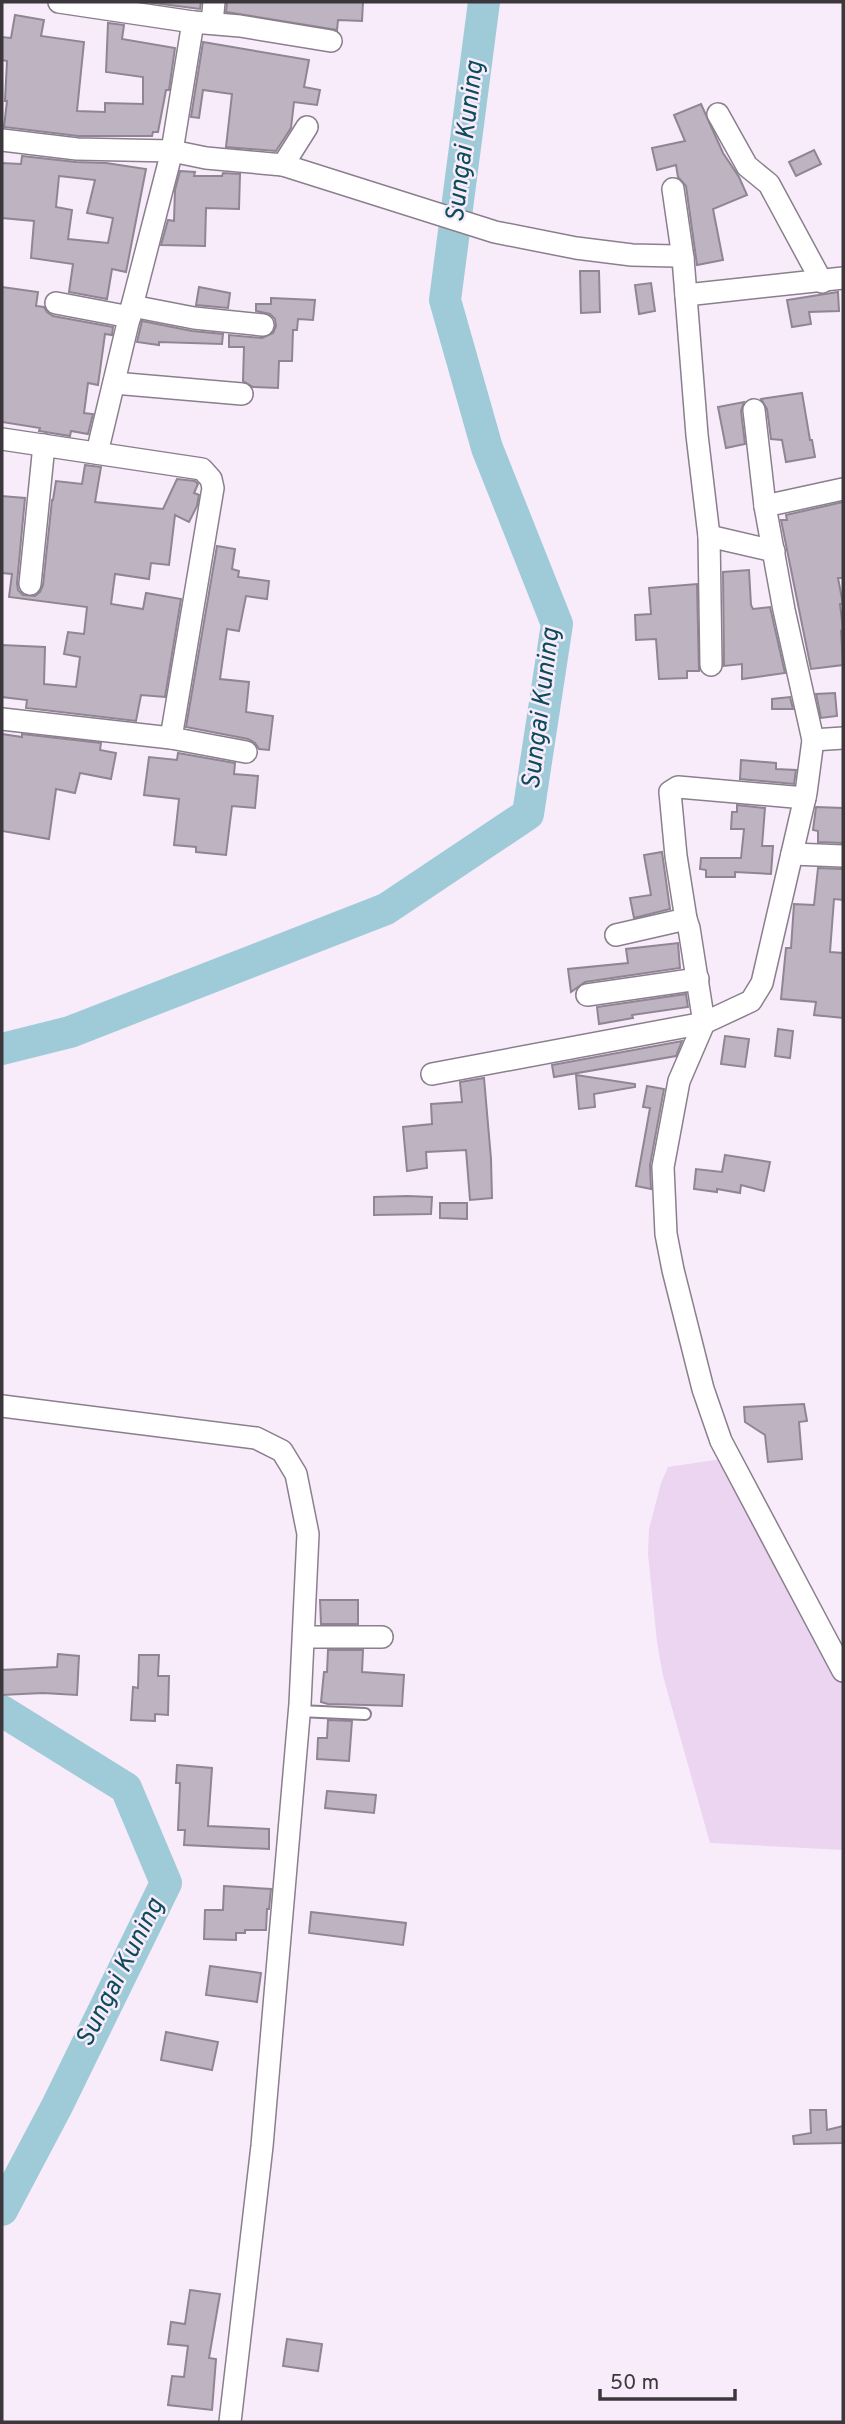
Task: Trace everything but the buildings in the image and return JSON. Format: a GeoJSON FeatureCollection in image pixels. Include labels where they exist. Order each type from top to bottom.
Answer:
{"type":"FeatureCollection","features":[{"type":"Feature","properties":{"kind":"street"},"geometry":{"type":"LineString","coordinates":[[60,2],[206,16],[331,41]]}},
{"type":"Feature","properties":{"kind":"street"},"geometry":{"type":"LineString","coordinates":[[97,453],[206,16]]}},
{"type":"Feature","properties":{"kind":"street"},"geometry":{"type":"LineString","coordinates":[[687,295],[833,280],[769,184],[747,166],[718,114]]}},
{"type":"Feature","properties":{"kind":"street"},"geometry":{"type":"LineString","coordinates":[[283,165],[307,127]]}},
{"type":"Feature","properties":{"kind":"street"},"geometry":{"type":"LineString","coordinates":[[2,140],[77,149],[173,151],[206,158],[283,165],[495,232],[576,248],[683,258]]}},
{"type":"Feature","properties":{"kind":"street"},"geometry":{"type":"LineString","coordinates":[[673,189],[687,295],[697,435],[709,536],[711,665]]}},
{"type":"Feature","properties":{"kind":"street"},"geometry":{"type":"LineString","coordinates":[[55,303],[263,325]]}},
{"type":"Feature","properties":{"kind":"street"},"geometry":{"type":"LineString","coordinates":[[114,383],[242,394]]}},
{"type":"Feature","properties":{"kind":"street"},"geometry":{"type":"LineString","coordinates":[[432,1074],[704,1023],[751,1001],[762,983],[805,798],[814,740],[765,506],[754,410]]}},
{"type":"Feature","properties":{"kind":"street"},"geometry":{"type":"LineString","coordinates":[[2,439],[202,469],[211,479],[213,488],[171,738]]}},
{"type":"Feature","properties":{"kind":"street"},"geometry":{"type":"LineString","coordinates":[[30,584],[44,445]]}},
{"type":"Feature","properties":{"kind":"street"},"geometry":{"type":"LineString","coordinates":[[765,506],[843,489]]}},
{"type":"Feature","properties":{"kind":"street"},"geometry":{"type":"LineString","coordinates":[[709,536],[774,551]]}},
{"type":"Feature","properties":{"kind":"street"},"geometry":{"type":"LineString","coordinates":[[2,719],[171,738],[246,752]]}},
{"type":"Feature","properties":{"kind":"street"},"geometry":{"type":"LineString","coordinates":[[814,740],[843,738]]}},
{"type":"Feature","properties":{"kind":"street"},"geometry":{"type":"LineString","coordinates":[[805,798],[678,787],[670,792],[676,856],[704,1023],[679,1081],[664,1157],[666,1234],[703,1389],[718,1433],[843,1671]]}},
{"type":"Feature","properties":{"kind":"street"},"geometry":{"type":"LineString","coordinates":[[792,854],[843,856]]}},
{"type":"Feature","properties":{"kind":"street"},"geometry":{"type":"LineString","coordinates":[[616,934],[686,919]]}},
{"type":"Feature","properties":{"kind":"street"},"geometry":{"type":"LineString","coordinates":[[587,995],[698,979]]}},
{"type":"Feature","properties":{"kind":"street"},"geometry":{"type":"LineString","coordinates":[[2,1406],[256,1438],[282,1451],[296,1474],[308,1534],[299,1711],[262,2146],[230,2422]]}},
{"type":"Feature","properties":{"kind":"street"},"geometry":{"type":"LineString","coordinates":[[304,1637],[382,1637]]}},
{"type":"Feature","properties":{"kind":"lane"},"geometry":{"type":"LineString","coordinates":[[299,1711],[365,1714]]}},
{"type":"Feature","properties":{"kind":"shaded area"},"geometry":{"type":"Polygon","coordinates":[[[721,1459],[843,1686],[843,1850],[710,1843],[663,1676],[648,1554],[649,1529],[668,1467],[721,1459]]]}},
{"type":"Feature","properties":{"kind":"waterway","name":"Sungai Kuning"},"geometry":{"type":"LineString","coordinates":[[2,1049],[70,1032],[386,909],[528,814],[557,624],[487,448],[445,300],[484,2]]}},
{"type":"Feature","properties":{"kind":"waterway","name":"Sungai Kuning"},"geometry":{"type":"LineString","coordinates":[[2,1711],[126,1788],[166,1883],[57,2106],[2,2210]]}}]}
